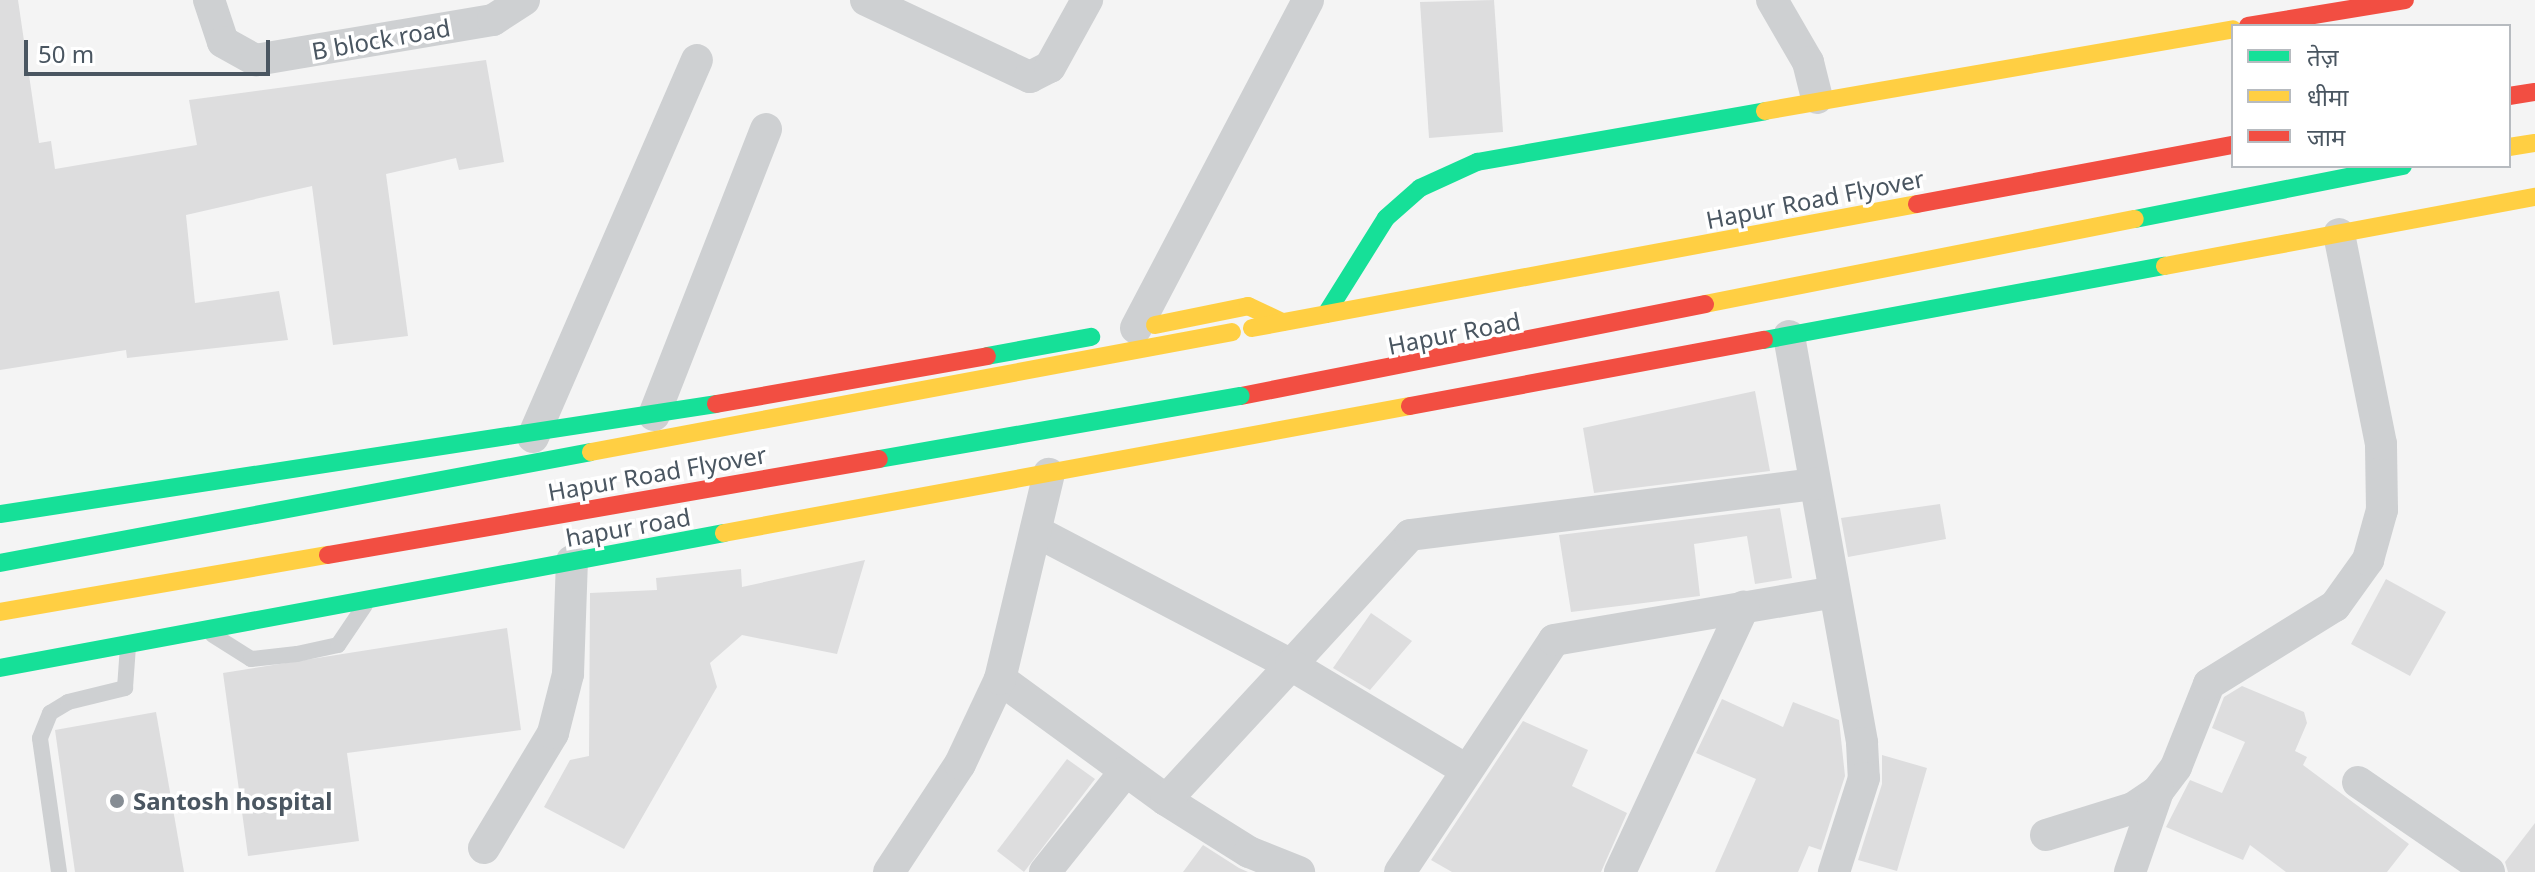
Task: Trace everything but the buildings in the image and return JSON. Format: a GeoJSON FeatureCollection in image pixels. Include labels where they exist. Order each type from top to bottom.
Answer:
{"type":"FeatureCollection","features":[{"type":"Feature","properties":{"kind":"street","name":"B block road"},"geometry":{"type":"LineString","coordinates":[[209,0],[223,42],[256,60],[493,20],[524,0]]}},
{"type":"Feature","properties":{"kind":"street"},"geometry":{"type":"LineString","coordinates":[[866,0],[1030,77],[1050,67],[1087,0]]}},
{"type":"Feature","properties":{"kind":"street"},"geometry":{"type":"LineString","coordinates":[[1136,328],[1308,0]]}},
{"type":"Feature","properties":{"kind":"street"},"geometry":{"type":"LineString","coordinates":[[1772,0],[1808,62],[1817,98]]}},
{"type":"Feature","properties":{"kind":"street"},"geometry":{"type":"LineString","coordinates":[[2260,24],[2402,0]]}},
{"type":"Feature","properties":{"kind":"street"},"geometry":{"type":"LineString","coordinates":[[1326,314],[1386,218],[1420,188],[1477,162],[1817,98],[2231,29]]}},
{"type":"Feature","properties":{"kind":"street"},"geometry":{"type":"LineString","coordinates":[[533,437],[697,60]]}},
{"type":"Feature","properties":{"kind":"street"},"geometry":{"type":"LineString","coordinates":[[2511,96],[2535,92]]}},
{"type":"Feature","properties":{"kind":"street"},"geometry":{"type":"LineString","coordinates":[[654,415],[766,129]]}},
{"type":"Feature","properties":{"kind":"street"},"geometry":{"type":"LineString","coordinates":[[2511,147],[2535,143]]}},
{"type":"Feature","properties":{"kind":"street","name":"Hapur Road Flyover"},"geometry":{"type":"LineString","coordinates":[[0,563],[1326,314],[1404,290],[1653,254],[2231,145]]}},
{"type":"Feature","properties":{"kind":"street"},"geometry":{"type":"LineString","coordinates":[[1603,368],[1594,329],[2393,168]]}},
{"type":"Feature","properties":{"kind":"street","name":"hapur road"},"geometry":{"type":"LineString","coordinates":[[0,668],[57,642],[128,644],[208,630],[2535,197]]}},
{"type":"Feature","properties":{"kind":"street"},"geometry":{"type":"LineString","coordinates":[[1386,218],[1392,244]]}},
{"type":"Feature","properties":{"kind":"street"},"geometry":{"type":"LineString","coordinates":[[2130,872],[2158,791],[2176,767],[2209,684],[2335,606],[2368,560],[2382,510],[2381,444],[2339,234]]}},
{"type":"Feature","properties":{"kind":"street"},"geometry":{"type":"LineString","coordinates":[[0,514],[36,523],[533,437],[1248,306],[1282,322]]}},
{"type":"Feature","properties":{"kind":"street","name":"Hapur Road"},"geometry":{"type":"LineString","coordinates":[[1322,382],[1594,329]]}},
{"type":"Feature","properties":{"kind":"street"},"geometry":{"type":"LineString","coordinates":[[1789,336],[1864,778],[1834,872]]}},
{"type":"Feature","properties":{"kind":"street"},"geometry":{"type":"LineString","coordinates":[[1264,434],[1322,382]]}},
{"type":"Feature","properties":{"kind":"street","name":"Hapur Road Flyover"},"geometry":{"type":"LineString","coordinates":[[0,612],[1322,382]]}},
{"type":"Feature","properties":{"kind":"street"},"geometry":{"type":"LineString","coordinates":[[889,872],[960,764],[1000,679],[1049,474]]}},
{"type":"Feature","properties":{"kind":"street"},"geometry":{"type":"LineString","coordinates":[[1166,800],[1410,535],[1815,484]]}},
{"type":"Feature","properties":{"kind":"street"},"geometry":{"type":"LineString","coordinates":[[36,523],[57,642]]}},
{"type":"Feature","properties":{"kind":"street"},"geometry":{"type":"LineString","coordinates":[[1037,532],[1291,665],[1465,769]]}},
{"type":"Feature","properties":{"kind":"street"},"geometry":{"type":"LineString","coordinates":[[484,848],[553,733],[568,674],[572,561]]}},
{"type":"Feature","properties":{"kind":"street"},"geometry":{"type":"LineString","coordinates":[[1400,872],[1465,769],[1554,640],[1834,592]]}},
{"type":"Feature","properties":{"kind":"street"},"geometry":{"type":"LineString","coordinates":[[1620,872],[1744,606]]}},
{"type":"Feature","properties":{"kind":"street"},"geometry":{"type":"LineString","coordinates":[[1000,679],[1124,773],[1166,800],[1242,862],[1299,872]]}},
{"type":"Feature","properties":{"kind":"street"},"geometry":{"type":"LineString","coordinates":[[1045,872],[1124,773]]}},
{"type":"Feature","properties":{"kind":"street"},"geometry":{"type":"LineString","coordinates":[[2358,782],[2489,872]]}},
{"type":"Feature","properties":{"kind":"street"},"geometry":{"type":"LineString","coordinates":[[2046,835],[2133,808],[2158,791]]}},
{"type":"Feature","properties":{"kind":"lane"},"geometry":{"type":"LineString","coordinates":[[208,630],[231,653],[251,659],[297,654],[338,645],[358,625],[367,600]]}},
{"type":"Feature","properties":{"kind":"lane"},"geometry":{"type":"LineString","coordinates":[[59,872],[40,738],[50,713],[68,702],[125,688],[128,644]]}},
{"type":"Feature","properties":{"kind":"traffic: fast"},"geometry":{"type":"LineString","coordinates":[[1326,314],[1386,218],[1420,188],[1477,162],[1765,111]]}},
{"type":"Feature","properties":{"kind":"traffic: fast"},"geometry":{"type":"LineString","coordinates":[[2135,219],[2393,168]]}},
{"type":"Feature","properties":{"kind":"traffic: fast"},"geometry":{"type":"LineString","coordinates":[[1764,340],[2165,266]]}},
{"type":"Feature","properties":{"kind":"traffic: fast"},"geometry":{"type":"LineString","coordinates":[[987,356],[1091,337]]}},
{"type":"Feature","properties":{"kind":"traffic: fast"},"geometry":{"type":"LineString","coordinates":[[879,459],[1241,396]]}},
{"type":"Feature","properties":{"kind":"traffic: fast"},"geometry":{"type":"LineString","coordinates":[[0,514],[716,404]]}},
{"type":"Feature","properties":{"kind":"traffic: fast"},"geometry":{"type":"LineString","coordinates":[[0,563],[591,452]]}},
{"type":"Feature","properties":{"kind":"traffic: fast"},"geometry":{"type":"LineString","coordinates":[[0,668],[724,533]]}},
{"type":"Feature","properties":{"kind":"traffic: slow"},"geometry":{"type":"LineString","coordinates":[[1765,111],[2231,29]]}},
{"type":"Feature","properties":{"kind":"traffic: slow"},"geometry":{"type":"LineString","coordinates":[[2511,147],[2535,143]]}},
{"type":"Feature","properties":{"kind":"traffic: slow"},"geometry":{"type":"LineString","coordinates":[[2165,266],[2535,197]]}},
{"type":"Feature","properties":{"kind":"traffic: slow"},"geometry":{"type":"LineString","coordinates":[[1252,328],[1917,204]]}},
{"type":"Feature","properties":{"kind":"traffic: slow"},"geometry":{"type":"LineString","coordinates":[[1705,304],[2135,219]]}},
{"type":"Feature","properties":{"kind":"traffic: slow"},"geometry":{"type":"LineString","coordinates":[[1155,325],[1248,306],[1282,322]]}},
{"type":"Feature","properties":{"kind":"traffic: slow"},"geometry":{"type":"LineString","coordinates":[[591,452],[1232,332]]}},
{"type":"Feature","properties":{"kind":"traffic: slow"},"geometry":{"type":"LineString","coordinates":[[724,533],[1410,406]]}},
{"type":"Feature","properties":{"kind":"traffic: slow"},"geometry":{"type":"LineString","coordinates":[[0,612],[328,555]]}},
{"type":"Feature","properties":{"kind":"traffic: jam"},"geometry":{"type":"LineString","coordinates":[[2260,24],[2405,0]]}},
{"type":"Feature","properties":{"kind":"traffic: jam"},"geometry":{"type":"LineString","coordinates":[[2511,96],[2535,92]]}},
{"type":"Feature","properties":{"kind":"traffic: jam"},"geometry":{"type":"LineString","coordinates":[[1917,204],[2231,145]]}},
{"type":"Feature","properties":{"kind":"traffic: jam"},"geometry":{"type":"LineString","coordinates":[[1241,396],[1705,304]]}},
{"type":"Feature","properties":{"kind":"traffic: jam"},"geometry":{"type":"LineString","coordinates":[[1410,406],[1764,340]]}},
{"type":"Feature","properties":{"kind":"traffic: jam"},"geometry":{"type":"LineString","coordinates":[[716,404],[987,356]]}},
{"type":"Feature","properties":{"kind":"traffic: jam"},"geometry":{"type":"LineString","coordinates":[[328,555],[879,459]]}},
{"type":"Feature","properties":{"kind":"place","name":"Santosh hospital"},"geometry":{"type":"Point","coordinates":[117,801]}}]}
